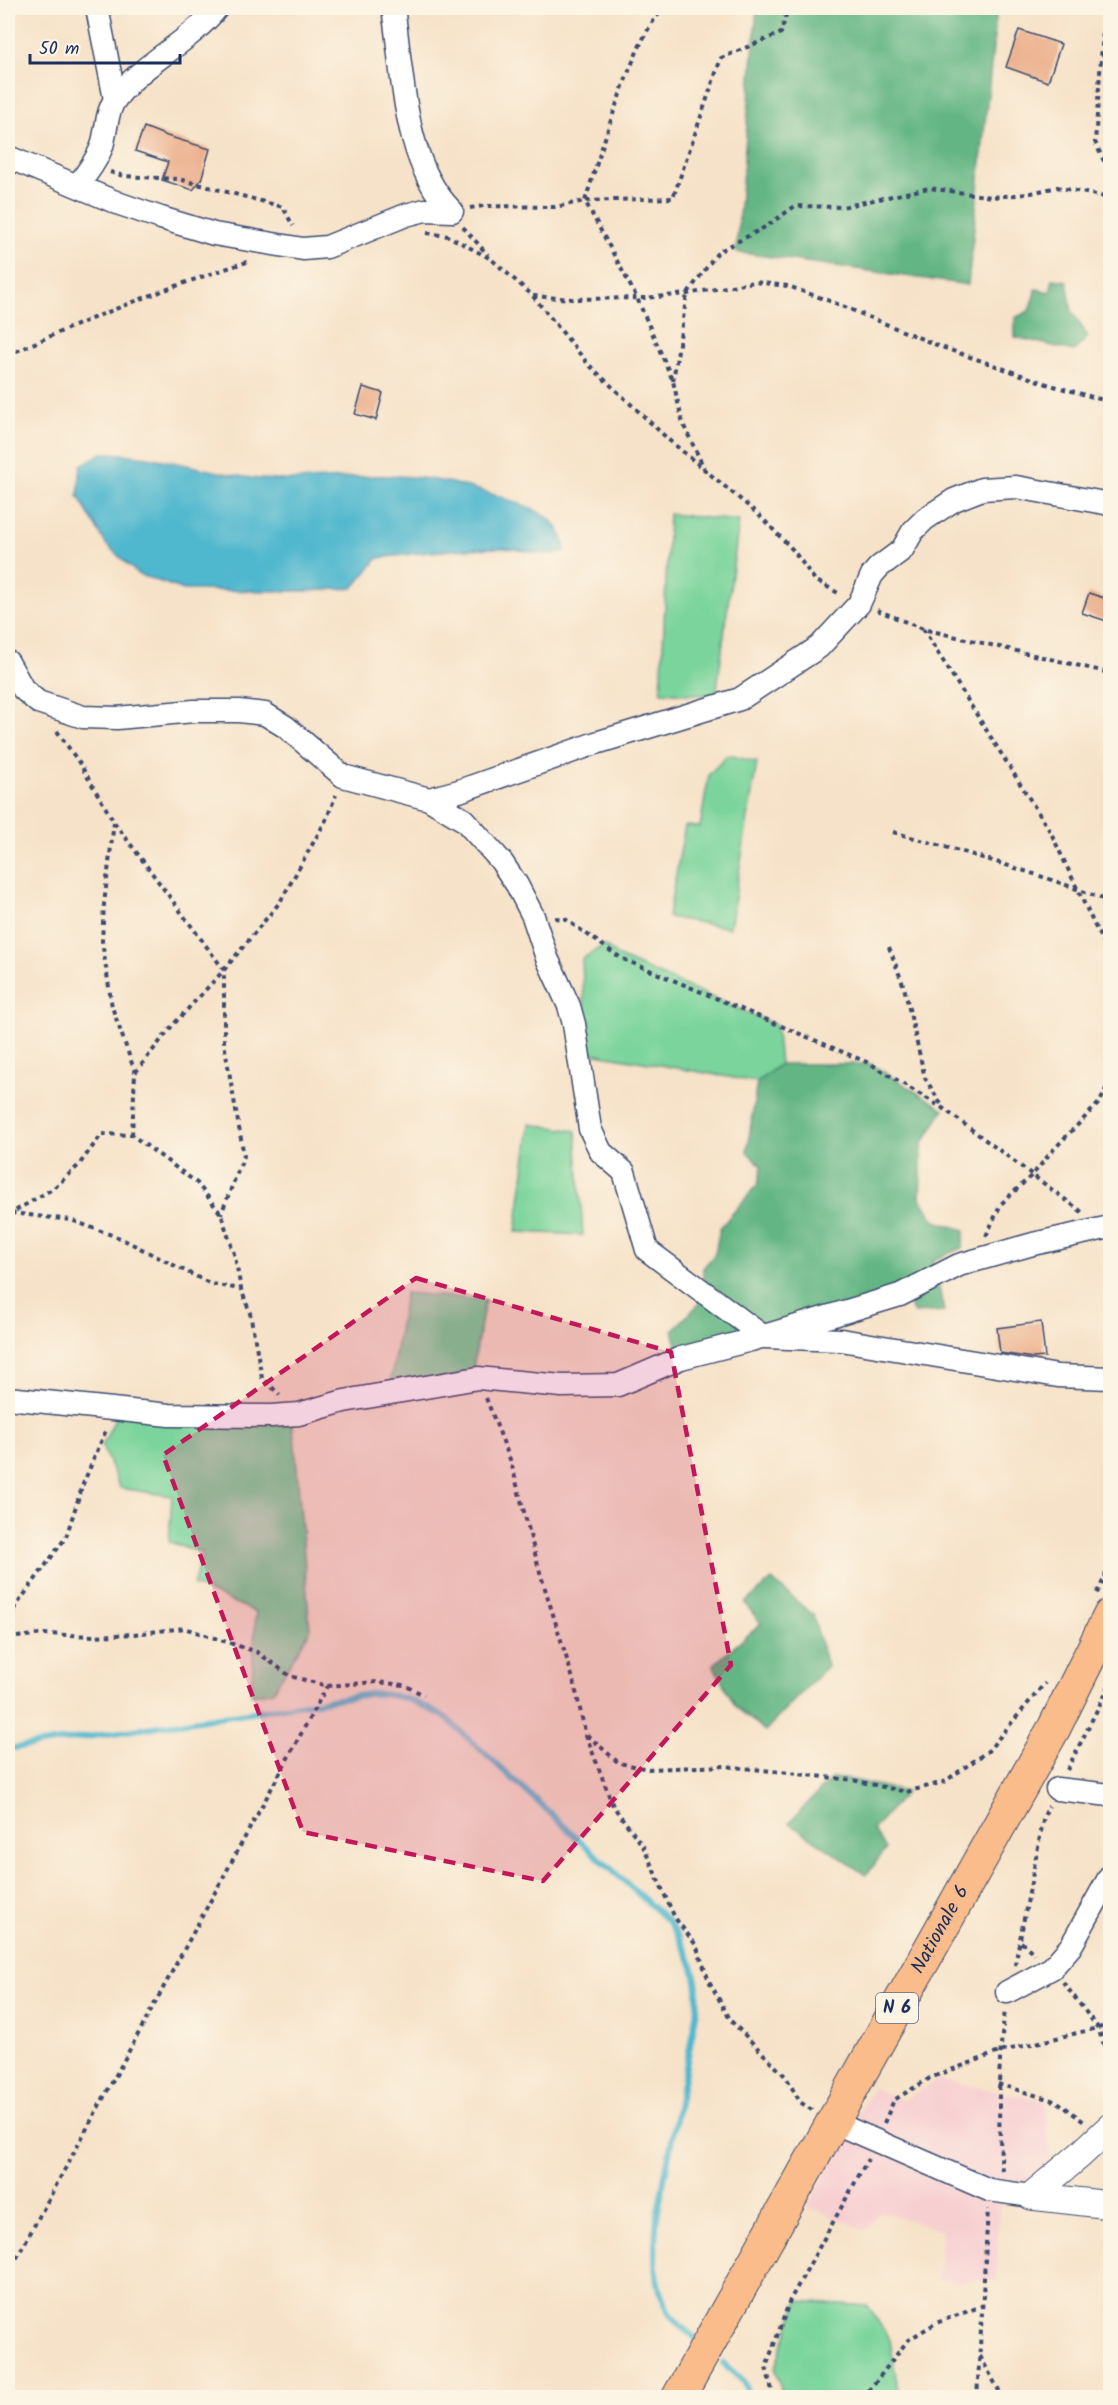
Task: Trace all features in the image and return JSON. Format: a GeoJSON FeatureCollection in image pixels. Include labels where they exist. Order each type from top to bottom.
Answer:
{"type":"FeatureCollection","features":[{"type":"Feature","properties":{"kind":"main road","name":"Nationale 6"},"geometry":{"type":"LineString","coordinates":[[678,2397],[1053,1728],[1103,1605]]}},
{"type":"Feature","properties":{"kind":"street"},"geometry":{"type":"LineString","coordinates":[[85,176],[102,146],[115,99],[97,8]]}},
{"type":"Feature","properties":{"kind":"street"},"geometry":{"type":"LineString","coordinates":[[115,99],[150,66],[205,23],[217,8]]}},
{"type":"Feature","properties":{"kind":"street"},"geometry":{"type":"LineString","coordinates":[[393,8],[403,86],[417,149],[430,184],[439,198],[452,211]]}},
{"type":"Feature","properties":{"kind":"street"},"geometry":{"type":"LineString","coordinates":[[8,157],[85,176],[120,204],[214,234],[303,249],[327,247],[406,215],[425,210],[452,211]]}},
{"type":"Feature","properties":{"kind":"street"},"geometry":{"type":"LineString","coordinates":[[429,799],[459,791],[596,743],[740,699],[819,647],[859,604],[872,575],[879,567],[902,550],[913,531],[926,519],[954,500],[982,489],[1016,487],[1110,504]]}},
{"type":"Feature","properties":{"kind":"street"},"geometry":{"type":"LineString","coordinates":[[8,662],[23,689],[38,702],[83,717],[117,718],[194,711],[240,711],[265,714],[286,727],[343,776],[429,799],[464,820],[483,838],[517,885],[533,916],[547,958],[569,1006],[574,1024],[590,1128],[601,1152],[624,1172],[647,1250],[764,1337],[841,1340],[1058,1376],[1110,1378]]}},
{"type":"Feature","properties":{"kind":"street"},"geometry":{"type":"LineString","coordinates":[[8,1398],[115,1410],[214,1416],[299,1414],[344,1401],[478,1378],[562,1386],[594,1387],[618,1384],[681,1358],[764,1337],[900,1295],[959,1265],[1033,1244],[1105,1228]]}},
{"type":"Feature","properties":{"kind":"street"},"geometry":{"type":"LineString","coordinates":[[1057,1789],[1110,1795]]}},
{"type":"Feature","properties":{"kind":"street"},"geometry":{"type":"LineString","coordinates":[[1008,1992],[1052,1968],[1071,1946],[1110,1876]]}},
{"type":"Feature","properties":{"kind":"street"},"geometry":{"type":"LineString","coordinates":[[833,2122],[997,2191],[1110,2205]]}},
{"type":"Feature","properties":{"kind":"street"},"geometry":{"type":"LineString","coordinates":[[1031,2196],[1107,2131]]}},
{"type":"Feature","properties":{"kind":"path"},"geometry":{"type":"LineString","coordinates":[[667,8],[662,9],[649,26],[632,63],[585,201],[637,298],[673,381],[683,424],[705,470]]}},
{"type":"Feature","properties":{"kind":"path"},"geometry":{"type":"LineString","coordinates":[[788,8],[781,33],[721,58],[673,198],[585,201],[555,207],[484,206],[452,211],[461,226],[491,258],[532,296],[588,364],[670,441],[758,514],[793,550],[815,580],[859,604],[923,629],[1110,673]]}},
{"type":"Feature","properties":{"kind":"path"},"geometry":{"type":"LineString","coordinates":[[1110,8],[1104,18],[1095,142],[1110,174]]}},
{"type":"Feature","properties":{"kind":"path"},"geometry":{"type":"LineString","coordinates":[[85,176],[179,179],[283,207],[303,249]]}},
{"type":"Feature","properties":{"kind":"path"},"geometry":{"type":"LineString","coordinates":[[673,381],[687,294],[718,252],[767,226],[795,206],[842,207],[928,188],[992,197],[1027,194],[1058,187],[1110,198]]}},
{"type":"Feature","properties":{"kind":"path"},"geometry":{"type":"LineString","coordinates":[[426,232],[448,236],[491,258]]}},
{"type":"Feature","properties":{"kind":"path"},"geometry":{"type":"LineString","coordinates":[[8,355],[111,310],[201,276],[254,260]]}},
{"type":"Feature","properties":{"kind":"path"},"geometry":{"type":"LineString","coordinates":[[532,296],[572,299],[637,298],[687,294],[754,282],[788,286],[939,346],[1047,384],[1110,402]]}},
{"type":"Feature","properties":{"kind":"path"},"geometry":{"type":"LineString","coordinates":[[923,629],[1052,833],[1110,958]]}},
{"type":"Feature","properties":{"kind":"path"},"geometry":{"type":"LineString","coordinates":[[38,702],[80,764],[114,822],[224,970],[224,1043],[244,1156],[221,1214]]}},
{"type":"Feature","properties":{"kind":"path"},"geometry":{"type":"LineString","coordinates":[[135,1073],[172,1026],[224,970],[280,902],[326,820],[343,776]]}},
{"type":"Feature","properties":{"kind":"path"},"geometry":{"type":"LineString","coordinates":[[114,822],[102,941],[112,1007],[135,1073],[132,1135]]}},
{"type":"Feature","properties":{"kind":"path"},"geometry":{"type":"LineString","coordinates":[[893,832],[1007,865],[1077,888],[1110,902]]}},
{"type":"Feature","properties":{"kind":"path"},"geometry":{"type":"LineString","coordinates":[[533,916],[565,919],[621,958],[871,1064],[944,1109],[1105,1228]]}},
{"type":"Feature","properties":{"kind":"path"},"geometry":{"type":"LineString","coordinates":[[889,947],[904,987],[925,1078],[944,1109]]}},
{"type":"Feature","properties":{"kind":"path"},"geometry":{"type":"LineString","coordinates":[[959,1265],[984,1239],[1001,1204],[1033,1174],[1100,1102],[1110,1080]]}},
{"type":"Feature","properties":{"kind":"path"},"geometry":{"type":"LineString","coordinates":[[8,1214],[54,1188],[78,1166],[102,1134],[132,1135],[197,1183],[221,1214],[235,1257],[241,1289],[250,1313],[262,1378],[299,1414]]}},
{"type":"Feature","properties":{"kind":"path"},"geometry":{"type":"LineString","coordinates":[[8,1214],[71,1220],[120,1238],[211,1284],[241,1289]]}},
{"type":"Feature","properties":{"kind":"path"},"geometry":{"type":"LineString","coordinates":[[478,1378],[511,1462],[539,1569],[573,1679],[586,1735],[613,1806],[643,1846],[675,1918],[696,1945],[709,1981],[731,2021],[786,2077],[800,2102],[833,2122]]}},
{"type":"Feature","properties":{"kind":"path"},"geometry":{"type":"LineString","coordinates":[[8,1617],[66,1537],[83,1484],[115,1410]]}},
{"type":"Feature","properties":{"kind":"path"},"geometry":{"type":"LineString","coordinates":[[1103,1605],[1110,1550]]}},
{"type":"Feature","properties":{"kind":"path"},"geometry":{"type":"LineString","coordinates":[[8,1638],[44,1634],[134,1635],[184,1628],[257,1652],[290,1676],[327,1686],[377,1682],[404,1684],[424,1695]]}},
{"type":"Feature","properties":{"kind":"path"},"geometry":{"type":"LineString","coordinates":[[586,1735],[620,1763],[648,1769],[725,1766],[853,1780],[906,1792],[944,1782],[988,1751],[1050,1676]]}},
{"type":"Feature","properties":{"kind":"path"},"geometry":{"type":"LineString","coordinates":[[977,2397],[982,2306],[997,2191],[999,2052],[1008,1992],[1021,1942],[1044,1816],[1110,1684]]}},
{"type":"Feature","properties":{"kind":"path"},"geometry":{"type":"LineString","coordinates":[[8,2274],[327,1686]]}},
{"type":"Feature","properties":{"kind":"path"},"geometry":{"type":"LineString","coordinates":[[1021,1942],[1052,1968],[1098,2028],[1110,2063]]}},
{"type":"Feature","properties":{"kind":"path"},"geometry":{"type":"LineString","coordinates":[[998,2084],[1058,2102],[1107,2131]]}},
{"type":"Feature","properties":{"kind":"path"},"geometry":{"type":"LineString","coordinates":[[863,2397],[908,2340],[936,2323],[982,2306]]}},
{"type":"Feature","properties":{"kind":"path"},"geometry":{"type":"LineString","coordinates":[[980,2356],[1003,2397]]}},
{"type":"Feature","properties":{"kind":"highlighted area"},"geometry":{"type":"Polygon","coordinates":[[[416,1278],[671,1352],[731,1665],[543,1881],[303,1832],[163,1455],[416,1278]]]}},
{"type":"Feature","properties":{"kind":"shaded area"},"geometry":{"type":"Polygon","coordinates":[[[938,2079],[1045,2101],[1051,2175],[1035,2192],[999,2207],[997,2280],[938,2281],[941,2230],[880,2211],[866,2230],[807,2206],[873,2088],[903,2101],[938,2079]]]}},
{"type":"Feature","properties":{"kind":"green space"},"geometry":{"type":"Polygon","coordinates":[[[757,8],[997,8],[968,285],[736,252],[757,8]]]}},
{"type":"Feature","properties":{"kind":"green space"},"geometry":{"type":"Polygon","coordinates":[[[1053,279],[1067,281],[1072,312],[1088,337],[1074,351],[1015,337],[1015,318],[1029,311],[1036,289],[1050,292],[1053,279]]]}},
{"type":"Feature","properties":{"kind":"green space"},"geometry":{"type":"Polygon","coordinates":[[[669,514],[739,521],[716,696],[661,692],[669,514]]]}},
{"type":"Feature","properties":{"kind":"green space"},"geometry":{"type":"Polygon","coordinates":[[[728,755],[757,762],[730,928],[668,917],[685,826],[700,827],[709,774],[728,755]]]}},
{"type":"Feature","properties":{"kind":"green space"},"geometry":{"type":"Polygon","coordinates":[[[604,945],[621,958],[776,1025],[780,1064],[757,1082],[586,1052],[582,959],[604,945]]]}},
{"type":"Feature","properties":{"kind":"green space"},"geometry":{"type":"Polygon","coordinates":[[[780,1064],[871,1064],[944,1109],[922,1145],[920,1198],[935,1221],[965,1230],[962,1248],[933,1260],[944,1311],[914,1313],[905,1298],[679,1354],[673,1330],[703,1300],[703,1268],[715,1254],[720,1228],[758,1184],[762,1166],[747,1152],[757,1082],[780,1064]]]}},
{"type":"Feature","properties":{"kind":"green space"},"geometry":{"type":"Polygon","coordinates":[[[530,1124],[576,1131],[583,1235],[516,1232],[530,1124]]]}},
{"type":"Feature","properties":{"kind":"green space"},"geometry":{"type":"Polygon","coordinates":[[[405,1293],[485,1300],[472,1373],[390,1387],[405,1293]]]}},
{"type":"Feature","properties":{"kind":"green space"},"geometry":{"type":"Polygon","coordinates":[[[117,1415],[291,1415],[310,1631],[273,1691],[251,1695],[256,1612],[193,1585],[202,1553],[169,1542],[172,1496],[120,1488],[102,1446],[117,1415]]]}},
{"type":"Feature","properties":{"kind":"green space"},"geometry":{"type":"Polygon","coordinates":[[[772,1580],[813,1615],[827,1666],[765,1731],[736,1707],[713,1665],[761,1624],[745,1603],[772,1580]]]}},
{"type":"Feature","properties":{"kind":"green space"},"geometry":{"type":"Polygon","coordinates":[[[832,1778],[853,1780],[906,1792],[873,1830],[886,1849],[866,1875],[789,1823],[832,1778]]]}},
{"type":"Feature","properties":{"kind":"green space"},"geometry":{"type":"Polygon","coordinates":[[[798,2301],[868,2306],[890,2340],[901,2397],[783,2397],[775,2367],[798,2301]]]}},
{"type":"Feature","properties":{"kind":"water"},"geometry":{"type":"Polygon","coordinates":[[[102,453],[158,459],[251,478],[297,480],[392,476],[447,482],[500,497],[543,514],[560,532],[565,551],[548,553],[508,548],[485,548],[378,558],[353,588],[307,591],[184,590],[138,574],[106,544],[78,496],[81,465],[102,453]]]}},
{"type":"Feature","properties":{"kind":"building"},"geometry":{"type":"Polygon","coordinates":[[[1019,30],[1061,44],[1048,82],[1006,67],[1019,30]]]}},
{"type":"Feature","properties":{"kind":"building"},"geometry":{"type":"Polygon","coordinates":[[[144,127],[210,149],[201,180],[193,190],[162,180],[168,162],[135,151],[144,127]]]}},
{"type":"Feature","properties":{"kind":"building"},"geometry":{"type":"Polygon","coordinates":[[[363,387],[383,393],[376,420],[355,414],[363,387]]]}},
{"type":"Feature","properties":{"kind":"building"},"geometry":{"type":"Polygon","coordinates":[[[1089,593],[1110,600],[1110,622],[1082,613],[1089,593]]]}},
{"type":"Feature","properties":{"kind":"building"},"geometry":{"type":"Polygon","coordinates":[[[1041,1322],[1045,1357],[1033,1358],[1000,1353],[997,1328],[1041,1322]]]}},
{"type":"Feature","properties":{"kind":"waterway"},"geometry":{"type":"LineString","coordinates":[[8,1749],[370,1694],[401,1697],[446,1718],[669,1922],[691,1963],[697,1984],[697,2010],[657,2216],[655,2253],[657,2277],[663,2301],[674,2319],[696,2339]]}},
{"type":"Feature","properties":{"kind":"waterway"},"geometry":{"type":"LineString","coordinates":[[723,2363],[743,2381],[750,2398]]}}]}
